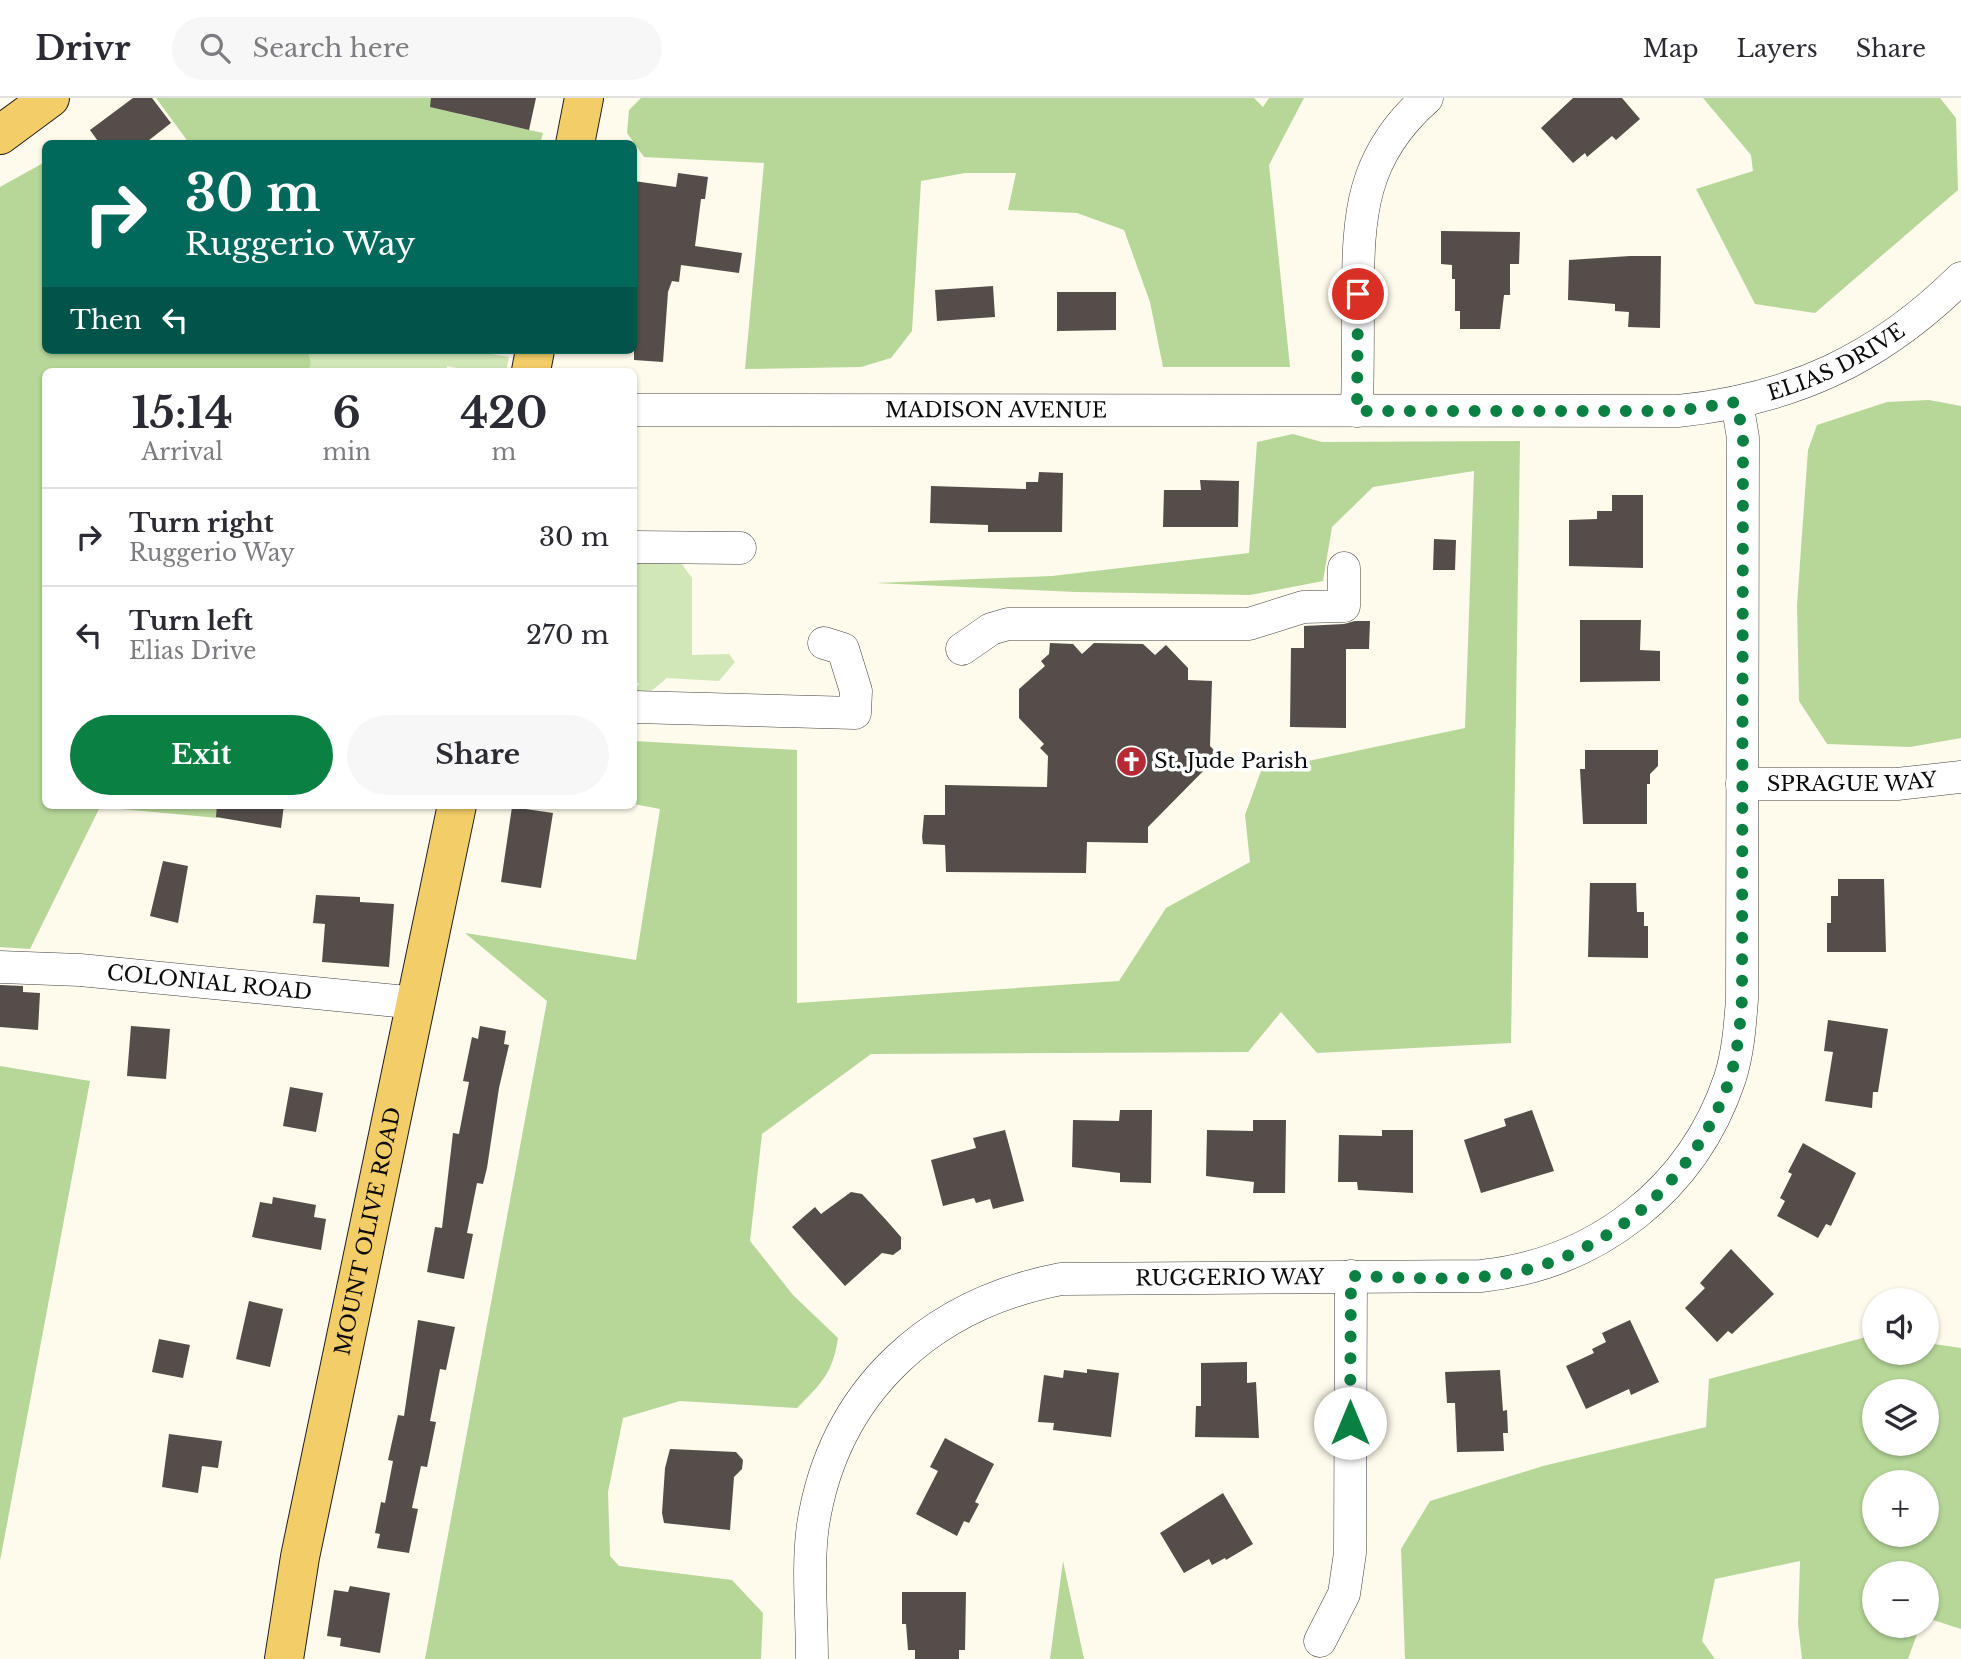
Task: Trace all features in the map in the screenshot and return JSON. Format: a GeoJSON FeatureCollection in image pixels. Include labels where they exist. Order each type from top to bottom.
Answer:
{"type":"FeatureCollection","features":[{"type":"Feature","properties":{"kind":"main road"},"geometry":{"type":"LineString","coordinates":[[0,135],[50,98]]}},
{"type":"Feature","properties":{"kind":"main road"},"geometry":{"type":"LineString","coordinates":[[576,140],[584,98]]}},
{"type":"Feature","properties":{"kind":"main road","name":"MOUNT OLIVE ROAD"},"geometry":{"type":"LineString","coordinates":[[284,1659],[300,1557],[456,809]]}},
{"type":"Feature","properties":{"kind":"street"},"geometry":{"type":"LineString","coordinates":[[1357,411],[1358,242],[1364,197],[1387,142],[1427,98]]}},
{"type":"Feature","properties":{"kind":"street","name":"ELIAS DRIVE"},"geometry":{"type":"LineString","coordinates":[[1357,411],[1678,411],[1737,402],[1807,382],[1860,358],[1931,308],[1961,278]]}},
{"type":"Feature","properties":{"kind":"street","name":"RUGGERIO WAY"},"geometry":{"type":"LineString","coordinates":[[811,1659],[813,1529],[827,1469],[862,1401],[891,1365],[921,1338],[983,1302],[1012,1290],[1061,1279],[1481,1276],[1543,1265],[1585,1247],[1641,1211],[1684,1165],[1714,1116],[1730,1077],[1739,1038],[1743,438],[1737,402]]}},
{"type":"Feature","properties":{"kind":"street","name":"MADISON AVENUE"},"geometry":{"type":"LineString","coordinates":[[637,410],[1357,411]]}},
{"type":"Feature","properties":{"kind":"street"},"geometry":{"type":"LineString","coordinates":[[637,547],[740,548]]}},
{"type":"Feature","properties":{"kind":"street"},"geometry":{"type":"LineString","coordinates":[[962,649],[991,629],[1008,624],[1250,625],[1303,607],[1344,606],[1344,568]]}},
{"type":"Feature","properties":{"kind":"street"},"geometry":{"type":"LineString","coordinates":[[637,707],[855,713],[856,691],[843,649],[824,643]]}},
{"type":"Feature","properties":{"kind":"street","name":"SPRAGUE WAY"},"geometry":{"type":"LineString","coordinates":[[1742,784],[1920,783],[1961,777]]}},
{"type":"Feature","properties":{"kind":"street","name":"COLONIAL ROAD"},"geometry":{"type":"LineString","coordinates":[[0,967],[80,971],[417,1003]]}},
{"type":"Feature","properties":{"kind":"street"},"geometry":{"type":"LineString","coordinates":[[1320,1641],[1344,1594],[1350,1553],[1351,1276]]}},
{"type":"Feature","properties":{"kind":"green space"},"geometry":{"type":"Polygon","coordinates":[[[156,98],[462,98],[459,114],[543,133],[541,140],[187,140],[156,98]]]}},
{"type":"Feature","properties":{"kind":"green space"},"geometry":{"type":"Polygon","coordinates":[[[641,98],[1254,98],[1263,107],[1269,98],[1304,98],[1269,165],[1290,367],[1163,367],[1150,302],[1124,230],[1077,213],[1008,210],[1016,173],[965,173],[921,181],[912,331],[891,358],[861,367],[745,369],[764,163],[644,157],[637,147],[637,140],[632,140],[627,133],[629,110],[641,98]]]}},
{"type":"Feature","properties":{"kind":"green space"},"geometry":{"type":"Polygon","coordinates":[[[1703,98],[1940,98],[1956,118],[1958,190],[1815,313],[1755,304],[1696,189],[1753,171],[1751,155],[1703,98]]]}},
{"type":"Feature","properties":{"kind":"green space"},"geometry":{"type":"Polygon","coordinates":[[[42,164],[42,354],[309,354],[311,364],[309,368],[42,368],[42,809],[99,809],[30,949],[0,947],[0,187],[42,164]]]}},
{"type":"Feature","properties":{"kind":"green space"},"geometry":{"type":"Polygon","coordinates":[[[309,354],[492,354],[509,357],[507,368],[309,368],[309,354]]]}},
{"type":"Feature","properties":{"kind":"green space"},"geometry":{"type":"Polygon","coordinates":[[[1929,400],[1961,406],[1961,738],[1910,747],[1827,744],[1799,701],[1797,605],[1808,450],[1817,425],[1887,402],[1929,400]]]}},
{"type":"Feature","properties":{"kind":"green space"},"geometry":{"type":"Polygon","coordinates":[[[1293,434],[1322,442],[1520,441],[1511,1043],[1317,1053],[1281,1012],[1248,1052],[871,1054],[762,1134],[750,1241],[793,1295],[838,1338],[833,1360],[825,1377],[797,1408],[680,1401],[623,1418],[608,1492],[610,1556],[619,1566],[732,1580],[763,1613],[761,1659],[425,1659],[547,1001],[465,933],[636,960],[660,809],[637,805],[637,741],[797,750],[797,1003],[1119,981],[1166,908],[1250,862],[1245,815],[1261,771],[1465,728],[1474,471],[1373,487],[1332,527],[1323,581],[1250,595],[1076,592],[876,583],[1052,576],[1249,553],[1257,442],[1293,434]]]}},
{"type":"Feature","properties":{"kind":"green space"},"geometry":{"type":"Polygon","coordinates":[[[637,563],[681,563],[692,578],[692,655],[729,654],[735,662],[719,681],[667,678],[637,702],[637,563]]]}},
{"type":"Feature","properties":{"kind":"green space"},"geometry":{"type":"Polygon","coordinates":[[[121,809],[219,809],[218,818],[121,809]]]}},
{"type":"Feature","properties":{"kind":"green space"},"geometry":{"type":"Polygon","coordinates":[[[0,1066],[90,1081],[0,1561],[0,1066]]]}},
{"type":"Feature","properties":{"kind":"green space"},"geometry":{"type":"Polygon","coordinates":[[[1862,1338],[1862,1365],[1939,1365],[1939,1345],[1961,1348],[1961,1629],[1939,1622],[1939,1561],[1862,1561],[1862,1638],[1916,1638],[1908,1659],[1802,1659],[1798,1624],[1800,1561],[1715,1579],[1702,1641],[1715,1659],[1405,1659],[1401,1549],[1430,1501],[1543,1466],[1706,1427],[1709,1379],[1862,1338]]]}},
{"type":"Feature","properties":{"kind":"green space"},"geometry":{"type":"Polygon","coordinates":[[[1063,1561],[1084,1659],[1050,1659],[1063,1561]]]}},
{"type":"Feature","properties":{"kind":"building"},"geometry":{"type":"Polygon","coordinates":[[[133,98],[152,98],[171,123],[149,140],[97,140],[90,130],[133,98]]]}},
{"type":"Feature","properties":{"kind":"building"},"geometry":{"type":"Polygon","coordinates":[[[431,98],[536,98],[529,130],[430,107],[431,98]]]}},
{"type":"Feature","properties":{"kind":"building"},"geometry":{"type":"Polygon","coordinates":[[[1573,98],[1622,98],[1640,119],[1616,140],[1612,136],[1587,157],[1585,153],[1573,163],[1541,128],[1573,98]]]}},
{"type":"Feature","properties":{"kind":"building"},"geometry":{"type":"Polygon","coordinates":[[[678,173],[708,177],[705,199],[701,199],[695,246],[742,253],[739,273],[681,265],[679,282],[672,281],[668,292],[663,362],[634,360],[634,354],[637,354],[637,181],[676,187],[678,173]]]}},
{"type":"Feature","properties":{"kind":"building"},"geometry":{"type":"Polygon","coordinates":[[[1441,231],[1520,232],[1519,264],[1510,264],[1510,295],[1504,295],[1500,329],[1460,329],[1460,311],[1455,311],[1452,265],[1441,264],[1441,231]]]}},
{"type":"Feature","properties":{"kind":"building"},"geometry":{"type":"Polygon","coordinates":[[[1661,256],[1660,328],[1628,327],[1629,312],[1615,311],[1615,304],[1568,300],[1569,260],[1661,256]]]}},
{"type":"Feature","properties":{"kind":"building"},"geometry":{"type":"Polygon","coordinates":[[[993,286],[995,317],[937,321],[935,290],[993,286]]]}},
{"type":"Feature","properties":{"kind":"building"},"geometry":{"type":"Polygon","coordinates":[[[1057,292],[1116,292],[1116,330],[1057,331],[1057,292]]]}},
{"type":"Feature","properties":{"kind":"building"},"geometry":{"type":"Polygon","coordinates":[[[1039,472],[1063,473],[1062,532],[988,532],[988,525],[930,523],[931,486],[1026,489],[1026,482],[1038,482],[1039,472]]]}},
{"type":"Feature","properties":{"kind":"building"},"geometry":{"type":"Polygon","coordinates":[[[1200,480],[1239,481],[1238,527],[1163,527],[1164,490],[1201,490],[1200,480]]]}},
{"type":"Feature","properties":{"kind":"building"},"geometry":{"type":"Polygon","coordinates":[[[1612,495],[1643,495],[1643,568],[1569,566],[1569,520],[1597,519],[1597,511],[1612,511],[1612,495]]]}},
{"type":"Feature","properties":{"kind":"building"},"geometry":{"type":"Polygon","coordinates":[[[1434,539],[1456,540],[1455,570],[1433,570],[1434,539]]]}},
{"type":"Feature","properties":{"kind":"building"},"geometry":{"type":"Polygon","coordinates":[[[1580,620],[1641,620],[1640,650],[1660,651],[1660,681],[1580,682],[1580,620]]]}},
{"type":"Feature","properties":{"kind":"building"},"geometry":{"type":"Polygon","coordinates":[[[1370,621],[1369,649],[1346,649],[1346,728],[1290,727],[1291,648],[1304,648],[1304,626],[1370,621]]]}},
{"type":"Feature","properties":{"kind":"building","name":"St. Jude Parish"},"geometry":{"type":"Polygon","coordinates":[[[1050,643],[1073,644],[1082,654],[1094,643],[1143,644],[1155,655],[1166,645],[1188,668],[1188,680],[1212,681],[1210,746],[1219,755],[1148,827],[1148,843],[1087,842],[1086,873],[946,872],[945,845],[923,844],[922,837],[924,815],[945,815],[945,785],[1047,787],[1048,756],[1040,748],[1044,744],[1019,718],[1019,689],[1045,666],[1041,661],[1049,654],[1050,643]]]}},
{"type":"Feature","properties":{"kind":"building"},"geometry":{"type":"Polygon","coordinates":[[[1585,750],[1658,750],[1658,766],[1650,774],[1650,784],[1647,784],[1647,824],[1583,824],[1580,769],[1585,769],[1585,750]]]}},
{"type":"Feature","properties":{"kind":"building"},"geometry":{"type":"Polygon","coordinates":[[[217,809],[283,809],[281,828],[216,817],[217,809]]]}},
{"type":"Feature","properties":{"kind":"building"},"geometry":{"type":"Polygon","coordinates":[[[512,809],[553,813],[541,888],[501,882],[512,809]]]}},
{"type":"Feature","properties":{"kind":"building"},"geometry":{"type":"Polygon","coordinates":[[[163,861],[188,866],[178,923],[150,916],[163,861]]]}},
{"type":"Feature","properties":{"kind":"building"},"geometry":{"type":"Polygon","coordinates":[[[1838,879],[1884,879],[1886,952],[1827,952],[1831,896],[1838,896],[1838,879]]]}},
{"type":"Feature","properties":{"kind":"building"},"geometry":{"type":"Polygon","coordinates":[[[1590,883],[1636,883],[1637,912],[1644,912],[1644,926],[1648,926],[1648,958],[1588,957],[1590,883]]]}},
{"type":"Feature","properties":{"kind":"building"},"geometry":{"type":"Polygon","coordinates":[[[316,895],[360,897],[360,902],[394,904],[389,967],[322,962],[325,924],[313,923],[316,895]]]}},
{"type":"Feature","properties":{"kind":"building"},"geometry":{"type":"Polygon","coordinates":[[[0,985],[23,986],[23,992],[40,993],[38,1030],[0,1027],[0,985]]]}},
{"type":"Feature","properties":{"kind":"building"},"geometry":{"type":"Polygon","coordinates":[[[1828,1020],[1888,1029],[1878,1092],[1873,1092],[1872,1108],[1825,1101],[1833,1052],[1824,1051],[1828,1020]]]}},
{"type":"Feature","properties":{"kind":"building"},"geometry":{"type":"Polygon","coordinates":[[[131,1026],[170,1029],[166,1079],[127,1076],[131,1026]]]}},
{"type":"Feature","properties":{"kind":"building"},"geometry":{"type":"Polygon","coordinates":[[[480,1026],[506,1031],[504,1044],[509,1045],[499,1088],[487,1168],[483,1184],[477,1183],[467,1233],[473,1234],[464,1279],[427,1272],[435,1227],[442,1228],[453,1133],[459,1134],[469,1082],[463,1081],[472,1037],[478,1039],[480,1026]]]}},
{"type":"Feature","properties":{"kind":"building"},"geometry":{"type":"Polygon","coordinates":[[[290,1087],[323,1093],[316,1132],[283,1126],[290,1087]]]}},
{"type":"Feature","properties":{"kind":"building"},"geometry":{"type":"Polygon","coordinates":[[[1120,1110],[1152,1110],[1151,1183],[1120,1182],[1120,1173],[1072,1167],[1073,1120],[1119,1121],[1120,1110]]]}},
{"type":"Feature","properties":{"kind":"building"},"geometry":{"type":"Polygon","coordinates":[[[1532,1110],[1554,1171],[1481,1193],[1464,1140],[1506,1126],[1504,1119],[1532,1110]]]}},
{"type":"Feature","properties":{"kind":"building"},"geometry":{"type":"Polygon","coordinates":[[[1253,1120],[1286,1120],[1285,1193],[1253,1193],[1254,1182],[1206,1176],[1207,1130],[1253,1131],[1253,1120]]]}},
{"type":"Feature","properties":{"kind":"building"},"geometry":{"type":"Polygon","coordinates":[[[1005,1130],[1024,1201],[993,1209],[990,1199],[976,1203],[974,1198],[943,1206],[931,1160],[976,1148],[973,1138],[1005,1130]]]}},
{"type":"Feature","properties":{"kind":"building"},"geometry":{"type":"Polygon","coordinates":[[[1382,1130],[1413,1130],[1413,1193],[1358,1190],[1357,1182],[1338,1182],[1339,1135],[1382,1136],[1382,1130]]]}},
{"type":"Feature","properties":{"kind":"building"},"geometry":{"type":"Polygon","coordinates":[[[1803,1143],[1856,1173],[1831,1226],[1826,1224],[1818,1238],[1777,1216],[1785,1201],[1780,1198],[1792,1174],[1788,1172],[1803,1143]]]}},
{"type":"Feature","properties":{"kind":"building"},"geometry":{"type":"Polygon","coordinates":[[[851,1192],[862,1194],[887,1221],[901,1237],[901,1249],[893,1255],[882,1253],[845,1286],[792,1227],[815,1207],[821,1214],[851,1192]]]}},
{"type":"Feature","properties":{"kind":"building"},"geometry":{"type":"Polygon","coordinates":[[[273,1197],[316,1205],[314,1217],[326,1219],[321,1250],[252,1237],[260,1202],[272,1204],[273,1197]]]}},
{"type":"Feature","properties":{"kind":"building"},"geometry":{"type":"Polygon","coordinates":[[[1731,1249],[1774,1294],[1732,1334],[1728,1331],[1717,1342],[1685,1308],[1705,1288],[1700,1283],[1731,1249]]]}},
{"type":"Feature","properties":{"kind":"building"},"geometry":{"type":"Polygon","coordinates":[[[249,1301],[283,1309],[270,1367],[236,1359],[249,1301]]]}},
{"type":"Feature","properties":{"kind":"building"},"geometry":{"type":"Polygon","coordinates":[[[418,1320],[455,1327],[446,1370],[440,1369],[430,1421],[436,1422],[427,1467],[421,1466],[412,1508],[418,1509],[409,1553],[377,1548],[380,1534],[375,1533],[381,1502],[385,1503],[393,1461],[388,1460],[398,1415],[404,1416],[418,1320]]]}},
{"type":"Feature","properties":{"kind":"building"},"geometry":{"type":"Polygon","coordinates":[[[1630,1320],[1659,1382],[1631,1395],[1629,1389],[1586,1409],[1566,1366],[1594,1353],[1592,1349],[1606,1342],[1602,1333],[1630,1320]]]}},
{"type":"Feature","properties":{"kind":"building"},"geometry":{"type":"Polygon","coordinates":[[[159,1339],[190,1345],[183,1378],[152,1372],[159,1339]]]}},
{"type":"Feature","properties":{"kind":"building"},"geometry":{"type":"Polygon","coordinates":[[[1247,1362],[1247,1383],[1256,1382],[1259,1438],[1195,1437],[1196,1406],[1201,1406],[1201,1363],[1247,1362]]]}},
{"type":"Feature","properties":{"kind":"building"},"geometry":{"type":"Polygon","coordinates":[[[1087,1369],[1119,1373],[1111,1437],[1053,1430],[1054,1423],[1038,1422],[1044,1375],[1063,1378],[1064,1370],[1087,1373],[1087,1369]]]}},
{"type":"Feature","properties":{"kind":"building"},"geometry":{"type":"Polygon","coordinates":[[[1500,1370],[1503,1411],[1507,1410],[1508,1433],[1503,1433],[1504,1451],[1457,1452],[1455,1403],[1447,1403],[1445,1372],[1500,1370]]]}},
{"type":"Feature","properties":{"kind":"building"},"geometry":{"type":"Polygon","coordinates":[[[169,1434],[222,1441],[218,1468],[202,1466],[198,1493],[162,1487],[169,1434]]]}},
{"type":"Feature","properties":{"kind":"building"},"geometry":{"type":"Polygon","coordinates":[[[945,1438],[994,1464],[975,1502],[979,1504],[969,1523],[964,1521],[957,1536],[916,1514],[938,1471],[930,1467],[945,1438]]]}},
{"type":"Feature","properties":{"kind":"building"},"geometry":{"type":"Polygon","coordinates":[[[670,1449],[736,1452],[743,1460],[742,1469],[734,1477],[730,1530],[664,1523],[662,1513],[665,1468],[670,1449]]]}},
{"type":"Feature","properties":{"kind":"building"},"geometry":{"type":"Polygon","coordinates":[[[1223,1493],[1253,1544],[1226,1560],[1225,1558],[1212,1565],[1209,1559],[1184,1573],[1160,1533],[1223,1493]]]}},
{"type":"Feature","properties":{"kind":"building"},"geometry":{"type":"Polygon","coordinates":[[[350,1586],[390,1593],[380,1653],[340,1646],[341,1638],[327,1636],[334,1590],[348,1592],[350,1586]]]}},
{"type":"Feature","properties":{"kind":"building"},"geometry":{"type":"Polygon","coordinates":[[[902,1592],[966,1592],[965,1650],[959,1650],[959,1659],[915,1659],[915,1650],[908,1650],[906,1624],[902,1624],[902,1592]]]}},
{"type":"Feature","properties":{"kind":"place","name":"St. Jude Parish"},"geometry":{"type":"Point","coordinates":[1131,761]}},
{"type":"Feature","properties":{"kind":"route"},"geometry":{"type":"LineString","coordinates":[[1350,1423],[1351,1276],[1481,1276],[1520,1271],[1566,1256],[1609,1234],[1641,1211],[1668,1185],[1692,1154],[1714,1116],[1730,1077],[1739,1038],[1742,999],[1743,438],[1737,402],[1678,411],[1357,411],[1358,294]]}}]}
